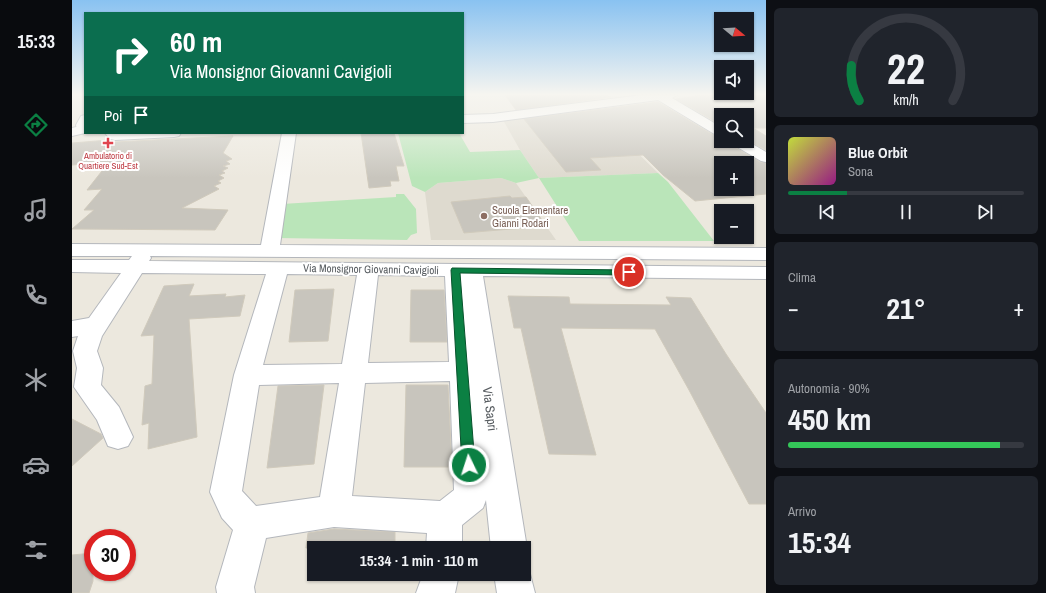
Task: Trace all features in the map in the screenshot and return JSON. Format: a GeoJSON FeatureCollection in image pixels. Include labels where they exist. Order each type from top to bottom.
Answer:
{"type":"FeatureCollection","features":[{"type":"Feature","properties":{"kind":"street"},"geometry":{"type":"LineString","coordinates":[[113,134],[115,136],[154,134]]}},
{"type":"Feature","properties":{"kind":"street"},"geometry":{"type":"LineString","coordinates":[[289,134],[274,260],[247,375],[226,492],[232,506],[239,516],[252,523],[334,511],[445,533],[471,497],[462,371],[464,270]]}},
{"type":"Feature","properties":{"kind":"street"},"geometry":{"type":"LineString","coordinates":[[749,148],[766,158]]}},
{"type":"Feature","properties":{"kind":"street","name":"Via Monsignor Giovanni Cavigioli"},"geometry":{"type":"LineString","coordinates":[[72,250],[140,259]]}},
{"type":"Feature","properties":{"kind":"street","name":"Via Monsignor Giovanni Cavigioli"},"geometry":{"type":"LineString","coordinates":[[72,266],[140,259],[274,260],[766,254]]}},
{"type":"Feature","properties":{"kind":"street"},"geometry":{"type":"LineString","coordinates":[[118,437],[108,416],[87,387],[80,383],[90,368],[85,351],[90,335],[140,259]]}},
{"type":"Feature","properties":{"kind":"street","name":"Via Monsignor Giovanni Cavigioli"},"geometry":{"type":"LineString","coordinates":[[274,260],[368,269],[766,273]]}},
{"type":"Feature","properties":{"kind":"street"},"geometry":{"type":"LineString","coordinates":[[334,511],[368,269]]}},
{"type":"Feature","properties":{"kind":"street","name":"Via Sapri"},"geometry":{"type":"LineString","coordinates":[[464,270],[507,541]]}},
{"type":"Feature","properties":{"kind":"street"},"geometry":{"type":"LineString","coordinates":[[72,329],[97,325]]}},
{"type":"Feature","properties":{"kind":"street"},"geometry":{"type":"LineString","coordinates":[[247,375],[462,371]]}},
{"type":"Feature","properties":{"kind":"street"},"geometry":{"type":"LineString","coordinates":[[236,593],[235,587],[252,523]]}},
{"type":"Feature","properties":{"kind":"street"},"geometry":{"type":"LineString","coordinates":[[435,593],[439,587],[440,581]]}},
{"type":"Feature","properties":{"kind":"street"},"geometry":{"type":"LineString","coordinates":[[513,581],[516,593]]}},
{"type":"Feature","properties":{"kind":"shaded area"},"geometry":{"type":"Polygon","coordinates":[[[505,123],[607,123],[658,173],[539,178],[520,150],[505,123]]]}},
{"type":"Feature","properties":{"kind":"shaded area","name":"Scuola Elementare Gianni Rodari"},"geometry":{"type":"Polygon","coordinates":[[[501,178],[516,183],[556,240],[431,240],[425,192],[438,183],[501,178]]]}},
{"type":"Feature","properties":{"kind":"green space"},"geometry":{"type":"Polygon","coordinates":[[[398,134],[460,134],[470,152],[520,150],[539,178],[516,183],[501,178],[438,183],[425,192],[412,186],[398,134]]]}},
{"type":"Feature","properties":{"kind":"green space"},"geometry":{"type":"Polygon","coordinates":[[[658,173],[668,182],[714,241],[579,241],[539,178],[658,173]]]}},
{"type":"Feature","properties":{"kind":"green space"},"geometry":{"type":"Polygon","coordinates":[[[396,194],[404,194],[416,209],[417,233],[411,235],[407,240],[277,238],[282,204],[396,197],[396,194]]]}},
{"type":"Feature","properties":{"kind":"building"},"geometry":{"type":"Polygon","coordinates":[[[527,123],[693,123],[714,135],[714,148],[736,148],[750,156],[714,156],[714,196],[746,196],[695,201],[663,175],[643,155],[590,158],[601,170],[566,172],[527,123]]]}},
{"type":"Feature","properties":{"kind":"building"},"geometry":{"type":"Polygon","coordinates":[[[754,123],[766,123],[766,128],[754,128],[754,123]]]}},
{"type":"Feature","properties":{"kind":"building"},"geometry":{"type":"Polygon","coordinates":[[[754,129],[766,136],[766,150],[754,144],[754,129]]]}},
{"type":"Feature","properties":{"kind":"building"},"geometry":{"type":"Polygon","coordinates":[[[361,134],[394,134],[404,166],[396,166],[399,181],[390,181],[391,186],[369,188],[361,134]]]}},
{"type":"Feature","properties":{"kind":"building"},"geometry":{"type":"Polygon","coordinates":[[[233,136],[223,153],[232,159],[226,161],[230,164],[223,166],[228,168],[222,171],[225,173],[219,175],[224,178],[218,181],[221,183],[214,186],[219,189],[182,208],[228,210],[215,230],[72,229],[94,210],[84,210],[102,189],[87,190],[109,162],[72,165],[72,143],[109,140],[115,142],[233,136]]]}},
{"type":"Feature","properties":{"kind":"building"},"geometry":{"type":"Polygon","coordinates":[[[754,158],[766,163],[766,194],[754,195],[754,158]]]}},
{"type":"Feature","properties":{"kind":"building"},"geometry":{"type":"Polygon","coordinates":[[[510,196],[512,198],[526,197],[546,226],[464,233],[451,202],[510,196]]]}},
{"type":"Feature","properties":{"kind":"building"},"geometry":{"type":"Polygon","coordinates":[[[194,284],[189,296],[226,294],[225,297],[245,295],[240,316],[189,319],[197,437],[148,449],[149,423],[142,425],[145,386],[152,384],[154,335],[141,336],[164,286],[194,284]]]}},
{"type":"Feature","properties":{"kind":"building"},"geometry":{"type":"Polygon","coordinates":[[[334,289],[328,341],[289,342],[295,290],[334,289]]]}},
{"type":"Feature","properties":{"kind":"building"},"geometry":{"type":"Polygon","coordinates":[[[411,290],[444,290],[447,342],[410,342],[411,290]]]}},
{"type":"Feature","properties":{"kind":"building"},"geometry":{"type":"Polygon","coordinates":[[[508,296],[569,297],[570,304],[671,305],[666,297],[691,298],[726,354],[766,413],[766,504],[749,504],[655,329],[561,328],[596,455],[549,454],[521,328],[514,328],[508,296]]]}},
{"type":"Feature","properties":{"kind":"building"},"geometry":{"type":"Polygon","coordinates":[[[324,385],[314,464],[267,468],[278,386],[324,385]]]}},
{"type":"Feature","properties":{"kind":"building"},"geometry":{"type":"Polygon","coordinates":[[[406,385],[448,385],[452,467],[404,467],[406,385]]]}},
{"type":"Feature","properties":{"kind":"building"},"geometry":{"type":"Polygon","coordinates":[[[72,419],[101,434],[103,438],[72,466],[72,419]]]}},
{"type":"Feature","properties":{"kind":"building"},"geometry":{"type":"Polygon","coordinates":[[[334,529],[395,532],[395,541],[307,541],[306,548],[308,533],[334,529]]]}},
{"type":"Feature","properties":{"kind":"building"},"geometry":{"type":"Polygon","coordinates":[[[84,554],[84,581],[93,581],[89,593],[72,593],[72,555],[84,554]]]}},
{"type":"Feature","properties":{"kind":"place","name":"Ambulatorio di Quartiere Sud-Est"},"geometry":{"type":"Point","coordinates":[108,143]}},
{"type":"Feature","properties":{"kind":"place","name":"Scuola Elementare Gianni Rodari"},"geometry":{"type":"Point","coordinates":[484,216]}},
{"type":"Feature","properties":{"kind":"route"},"geometry":{"type":"LineString","coordinates":[[469,465],[455,270],[629,272]]}}]}
